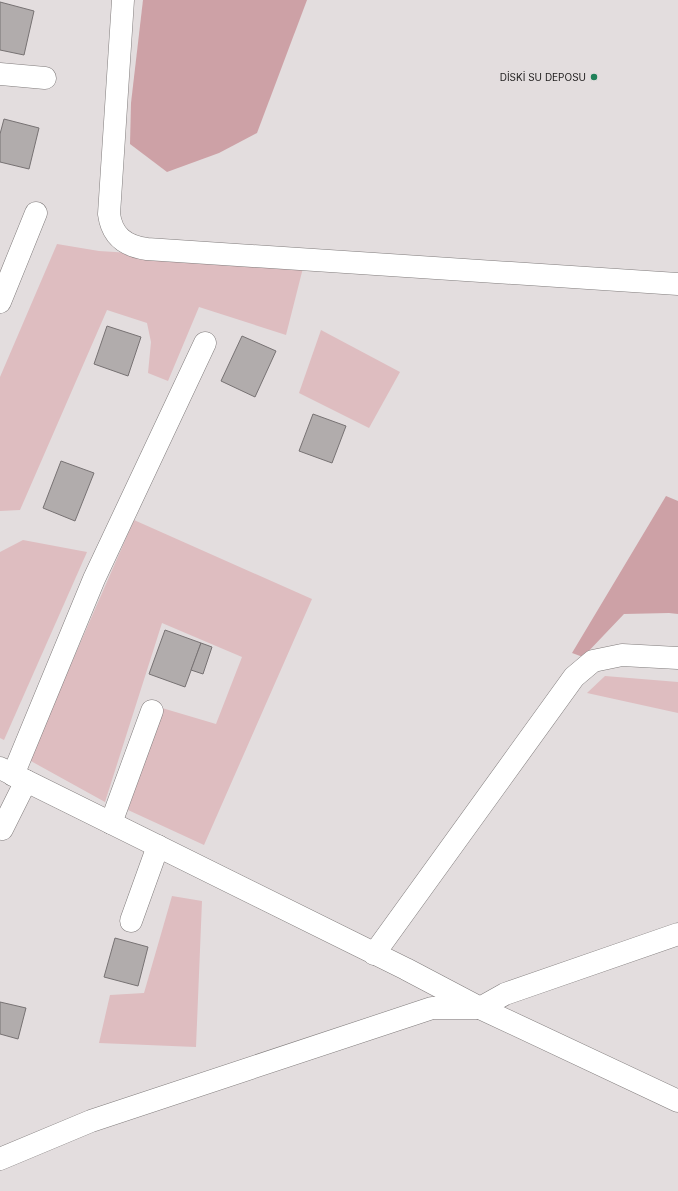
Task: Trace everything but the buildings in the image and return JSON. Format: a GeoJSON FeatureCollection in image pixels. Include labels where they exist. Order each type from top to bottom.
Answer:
{"type":"FeatureCollection","features":[{"type":"Feature","properties":{"kind":"street"},"geometry":{"type":"LineString","coordinates":[[123,0],[109,214],[113,229],[131,246],[147,249],[678,284]]}},
{"type":"Feature","properties":{"kind":"street"},"geometry":{"type":"LineString","coordinates":[[0,74],[45,78]]}},
{"type":"Feature","properties":{"kind":"street"},"geometry":{"type":"LineString","coordinates":[[0,302],[36,213]]}},
{"type":"Feature","properties":{"kind":"street"},"geometry":{"type":"LineString","coordinates":[[2,829],[13,774],[94,579],[205,343]]}},
{"type":"Feature","properties":{"kind":"street"},"geometry":{"type":"LineString","coordinates":[[374,954],[574,677],[593,661],[622,655],[678,658]]}},
{"type":"Feature","properties":{"kind":"street"},"geometry":{"type":"LineString","coordinates":[[111,823],[152,711]]}},
{"type":"Feature","properties":{"kind":"street"},"geometry":{"type":"LineString","coordinates":[[13,774],[480,1008],[678,1101]]}},
{"type":"Feature","properties":{"kind":"street"},"geometry":{"type":"LineString","coordinates":[[131,921],[158,846]]}},
{"type":"Feature","properties":{"kind":"street"},"geometry":{"type":"LineString","coordinates":[[0,1159],[91,1121],[432,1008],[480,1008],[506,994],[678,934]]}},
{"type":"Feature","properties":{"kind":"shaded area"},"geometry":{"type":"Polygon","coordinates":[[[143,0],[307,0],[257,133],[219,153],[167,172],[130,144],[131,103],[143,0]]]}},
{"type":"Feature","properties":{"kind":"shaded area"},"geometry":{"type":"Polygon","coordinates":[[[57,244],[99,251],[304,264],[286,335],[199,307],[168,381],[148,373],[151,342],[147,323],[107,310],[20,510],[0,511],[0,377],[57,244]]]}},
{"type":"Feature","properties":{"kind":"shaded area"},"geometry":{"type":"Polygon","coordinates":[[[321,330],[400,372],[369,428],[299,393],[321,330]]]}},
{"type":"Feature","properties":{"kind":"shaded area"},"geometry":{"type":"Polygon","coordinates":[[[666,496],[678,501],[678,614],[624,614],[583,657],[572,653],[666,496]]]}},
{"type":"Feature","properties":{"kind":"shaded area"},"geometry":{"type":"Polygon","coordinates":[[[134,520],[312,599],[204,845],[128,810],[162,708],[216,724],[242,657],[162,623],[105,802],[29,760],[134,520]]]}},
{"type":"Feature","properties":{"kind":"shaded area"},"geometry":{"type":"Polygon","coordinates":[[[23,540],[87,552],[4,740],[0,738],[0,552],[23,540]]]}},
{"type":"Feature","properties":{"kind":"shaded area"},"geometry":{"type":"Polygon","coordinates":[[[605,676],[678,682],[678,713],[587,693],[605,676]]]}},
{"type":"Feature","properties":{"kind":"shaded area"},"geometry":{"type":"Polygon","coordinates":[[[172,896],[202,901],[196,1047],[99,1043],[110,995],[144,993],[172,896]]]}},
{"type":"Feature","properties":{"kind":"place","name":"DİSKİ SU DEPOSU"},"geometry":{"type":"Point","coordinates":[594,77]}}]}
